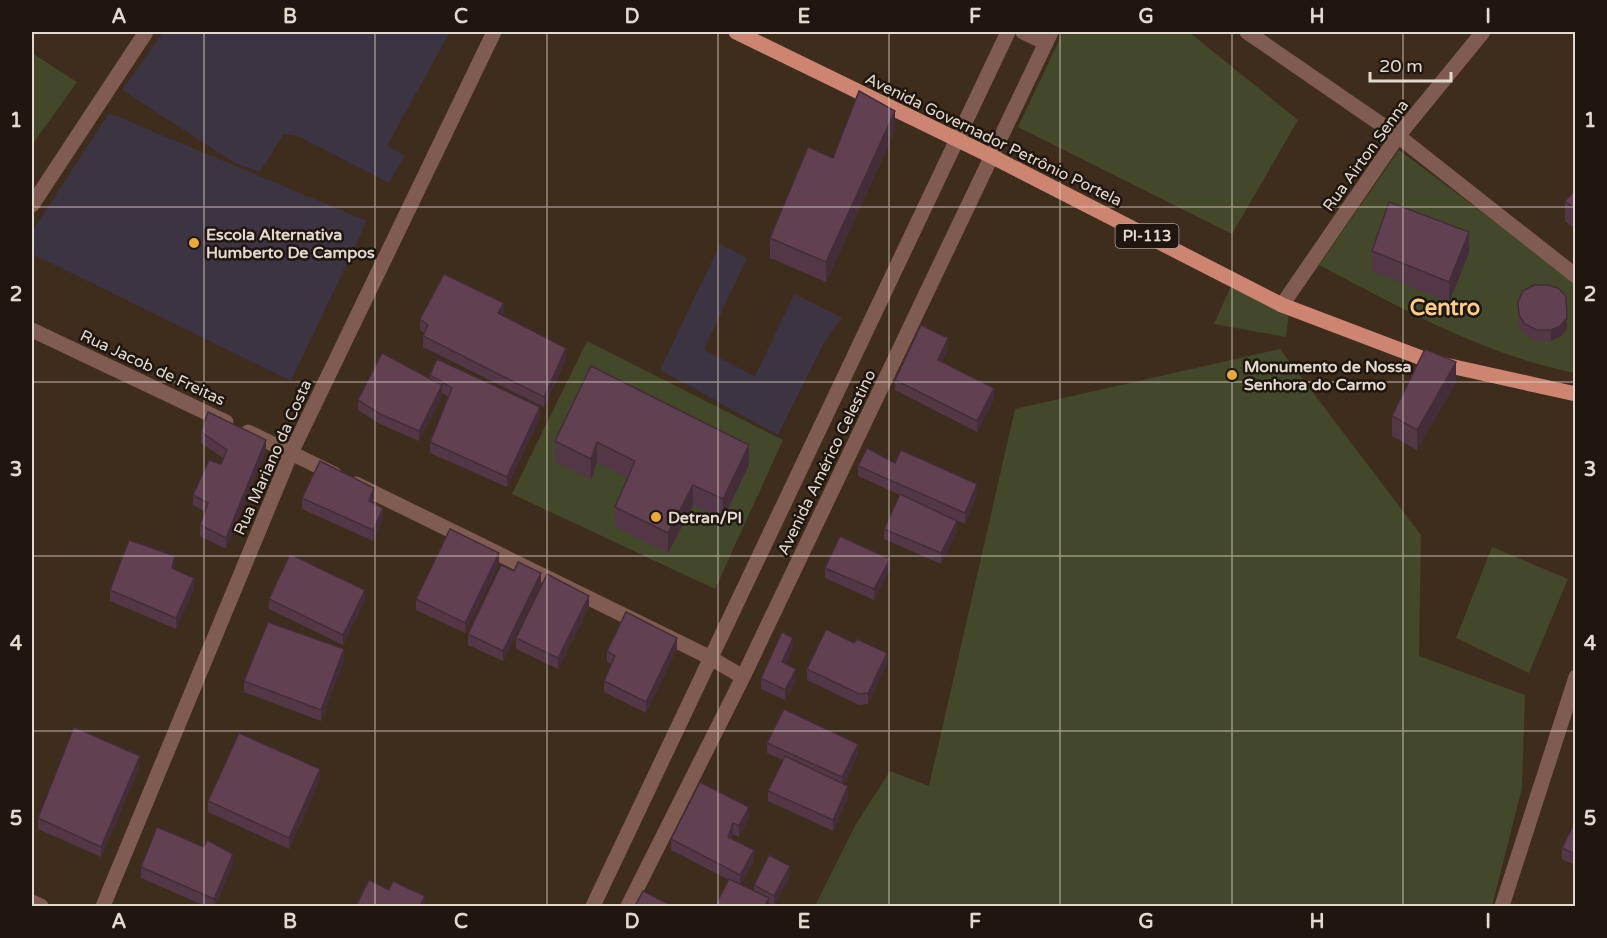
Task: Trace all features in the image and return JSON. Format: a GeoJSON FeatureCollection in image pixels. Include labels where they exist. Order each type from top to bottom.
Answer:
{"type":"FeatureCollection","features":[{"type":"Feature","properties":{"kind":"main road","name":"Avenida Governador Petrônio Portela"},"geometry":{"type":"LineString","coordinates":[[736,32],[993,157],[1282,305],[1432,362],[1575,394]]}},
{"type":"Feature","properties":{"kind":"street"},"geometry":{"type":"LineString","coordinates":[[32,205],[146,32]]}},
{"type":"Feature","properties":{"kind":"street","name":"Rua Mariano da Costa"},"geometry":{"type":"LineString","coordinates":[[103,906],[291,453],[494,32]]}},
{"type":"Feature","properties":{"kind":"street","name":"Avenida Américo Celestino"},"geometry":{"type":"LineString","coordinates":[[593,906],[709,657],[1008,32]]}},
{"type":"Feature","properties":{"kind":"street"},"geometry":{"type":"LineString","coordinates":[[1023,32],[1048,37]]}},
{"type":"Feature","properties":{"kind":"street"},"geometry":{"type":"LineString","coordinates":[[1247,32],[1398,136],[1575,276]]}},
{"type":"Feature","properties":{"kind":"street","name":"Rua Airton Senna"},"geometry":{"type":"LineString","coordinates":[[1282,305],[1398,136],[1483,32]]}},
{"type":"Feature","properties":{"kind":"street","name":"Avenida Américo Celestino"},"geometry":{"type":"LineString","coordinates":[[628,906],[742,677],[993,157],[1048,37]]}},
{"type":"Feature","properties":{"kind":"street","name":"Rua Jacob de Freitas"},"geometry":{"type":"LineString","coordinates":[[32,330],[291,453],[709,657],[742,677]]}},
{"type":"Feature","properties":{"kind":"street"},"geometry":{"type":"LineString","coordinates":[[1502,906],[1575,676]]}},
{"type":"Feature","properties":{"kind":"street"},"geometry":{"type":"LineString","coordinates":[[32,902],[41,906]]}},
{"type":"Feature","properties":{"kind":"shaded area"},"geometry":{"type":"Polygon","coordinates":[[[163,32],[450,32],[387,146],[405,155],[389,183],[298,136],[284,134],[260,172],[235,163],[122,90],[163,32]]]}},
{"type":"Feature","properties":{"kind":"shaded area","name":"Escola Alternativa Humberto De Campos"},"geometry":{"type":"Polygon","coordinates":[[[109,113],[367,221],[291,381],[32,254],[32,231],[109,113]]]}},
{"type":"Feature","properties":{"kind":"shaded area"},"geometry":{"type":"Polygon","coordinates":[[[720,244],[747,258],[704,350],[755,376],[794,294],[842,318],[825,341],[778,435],[660,370],[720,244]]]}},
{"type":"Feature","properties":{"kind":"green space"},"geometry":{"type":"Polygon","coordinates":[[[1063,32],[1189,32],[1298,120],[1232,234],[1018,127],[1063,32]]]}},
{"type":"Feature","properties":{"kind":"green space"},"geometry":{"type":"Polygon","coordinates":[[[32,53],[77,82],[32,145],[32,53]]]}},
{"type":"Feature","properties":{"kind":"green space"},"geometry":{"type":"Polygon","coordinates":[[[1399,150],[1566,275],[1575,285],[1575,373],[1508,355],[1476,342],[1412,313],[1319,265],[1399,150]]]}},
{"type":"Feature","properties":{"kind":"green space"},"geometry":{"type":"Polygon","coordinates":[[[1231,286],[1289,312],[1286,337],[1214,324],[1231,286]]]}},
{"type":"Feature","properties":{"kind":"green space"},"geometry":{"type":"Polygon","coordinates":[[[587,341],[783,440],[715,589],[512,494],[587,341]]]}},
{"type":"Feature","properties":{"kind":"green space"},"geometry":{"type":"Polygon","coordinates":[[[1280,349],[1421,535],[1419,656],[1525,695],[1522,788],[1492,906],[815,906],[856,824],[890,771],[929,786],[1015,409],[1280,349]]]}},
{"type":"Feature","properties":{"kind":"green space"},"geometry":{"type":"Polygon","coordinates":[[[1492,547],[1568,579],[1529,673],[1456,638],[1492,547]]]}},
{"type":"Feature","properties":{"kind":"building"},"geometry":{"type":"Polygon","coordinates":[[[859,91],[895,111],[826,262],[770,238],[808,147],[833,158],[859,91]]]}},
{"type":"Feature","properties":{"kind":"building"},"geometry":{"type":"Polygon","coordinates":[[[1575,190],[1575,209],[1565,201],[1575,190]]]}},
{"type":"Feature","properties":{"kind":"building"},"geometry":{"type":"Polygon","coordinates":[[[1389,202],[1469,232],[1449,282],[1372,251],[1389,202]]]}},
{"type":"Feature","properties":{"kind":"building"},"geometry":{"type":"Polygon","coordinates":[[[444,274],[504,303],[498,313],[566,348],[544,397],[423,336],[428,325],[420,319],[444,274]]]}},
{"type":"Feature","properties":{"kind":"building"},"geometry":{"type":"Polygon","coordinates":[[[1534,285],[1558,288],[1566,296],[1567,318],[1560,326],[1551,330],[1537,330],[1525,324],[1519,315],[1518,302],[1523,291],[1534,285]]]}},
{"type":"Feature","properties":{"kind":"building"},"geometry":{"type":"Polygon","coordinates":[[[921,325],[948,338],[938,360],[994,388],[977,421],[895,380],[921,325]]]}},
{"type":"Feature","properties":{"kind":"building"},"geometry":{"type":"Polygon","coordinates":[[[1425,349],[1456,362],[1417,430],[1392,416],[1425,349]]]}},
{"type":"Feature","properties":{"kind":"building"},"geometry":{"type":"Polygon","coordinates":[[[382,353],[442,385],[419,431],[380,414],[358,400],[382,353]]]}},
{"type":"Feature","properties":{"kind":"building"},"geometry":{"type":"Polygon","coordinates":[[[437,359],[540,407],[507,477],[430,442],[452,388],[430,375],[437,359]]]}},
{"type":"Feature","properties":{"kind":"building"},"geometry":{"type":"Polygon","coordinates":[[[591,366],[749,445],[723,499],[693,485],[668,533],[615,507],[635,461],[597,442],[591,459],[555,441],[591,366]]]}},
{"type":"Feature","properties":{"kind":"building"},"geometry":{"type":"Polygon","coordinates":[[[208,412],[266,440],[226,538],[200,525],[208,503],[193,495],[209,460],[221,464],[227,450],[201,432],[208,412]]]}},
{"type":"Feature","properties":{"kind":"building"},"geometry":{"type":"Polygon","coordinates":[[[867,448],[895,463],[901,450],[977,484],[965,513],[858,466],[867,448]]]}},
{"type":"Feature","properties":{"kind":"building"},"geometry":{"type":"Polygon","coordinates":[[[320,461],[374,488],[369,501],[383,508],[373,530],[302,498],[320,461]]]}},
{"type":"Feature","properties":{"kind":"building"},"geometry":{"type":"Polygon","coordinates":[[[900,494],[957,521],[941,553],[884,529],[900,494]]]}},
{"type":"Feature","properties":{"kind":"building"},"geometry":{"type":"Polygon","coordinates":[[[450,529],[499,553],[465,623],[416,599],[450,529]]]}},
{"type":"Feature","properties":{"kind":"building"},"geometry":{"type":"Polygon","coordinates":[[[840,536],[890,559],[874,589],[825,568],[840,536]]]}},
{"type":"Feature","properties":{"kind":"building"},"geometry":{"type":"Polygon","coordinates":[[[129,540],[175,556],[172,568],[194,578],[176,618],[110,590],[129,540]]]}},
{"type":"Feature","properties":{"kind":"building"},"geometry":{"type":"Polygon","coordinates":[[[290,554],[365,590],[343,635],[269,599],[290,554]]]}},
{"type":"Feature","properties":{"kind":"building"},"geometry":{"type":"Polygon","coordinates":[[[518,562],[541,573],[503,651],[468,634],[501,565],[514,571],[518,562]]]}},
{"type":"Feature","properties":{"kind":"building"},"geometry":{"type":"Polygon","coordinates":[[[547,574],[589,596],[558,658],[516,638],[547,574]]]}},
{"type":"Feature","properties":{"kind":"building"},"geometry":{"type":"Polygon","coordinates":[[[626,612],[677,638],[646,702],[604,681],[615,656],[607,651],[626,612]]]}},
{"type":"Feature","properties":{"kind":"building"},"geometry":{"type":"Polygon","coordinates":[[[268,622],[344,649],[321,710],[244,681],[268,622]]]}},
{"type":"Feature","properties":{"kind":"building"},"geometry":{"type":"Polygon","coordinates":[[[826,629],[854,643],[857,639],[887,653],[868,693],[859,694],[807,669],[826,629]]]}},
{"type":"Feature","properties":{"kind":"building"},"geometry":{"type":"Polygon","coordinates":[[[782,632],[793,638],[782,662],[796,669],[785,690],[761,678],[782,632]]]}},
{"type":"Feature","properties":{"kind":"building"},"geometry":{"type":"Polygon","coordinates":[[[784,709],[858,744],[842,777],[767,743],[784,709]]]}},
{"type":"Feature","properties":{"kind":"building"},"geometry":{"type":"Polygon","coordinates":[[[74,727],[140,756],[101,847],[38,818],[74,727]]]}},
{"type":"Feature","properties":{"kind":"building"},"geometry":{"type":"Polygon","coordinates":[[[239,733],[320,769],[289,838],[208,801],[239,733]]]}},
{"type":"Feature","properties":{"kind":"building"},"geometry":{"type":"Polygon","coordinates":[[[785,756],[848,786],[833,820],[768,791],[785,756]]]}},
{"type":"Feature","properties":{"kind":"building"},"geometry":{"type":"Polygon","coordinates":[[[700,782],[749,807],[739,826],[733,823],[728,837],[754,850],[740,875],[671,839],[700,782]]]}},
{"type":"Feature","properties":{"kind":"building"},"geometry":{"type":"Polygon","coordinates":[[[1575,822],[1575,854],[1562,848],[1575,822]]]}},
{"type":"Feature","properties":{"kind":"building"},"geometry":{"type":"Polygon","coordinates":[[[157,827],[204,847],[207,840],[233,854],[214,899],[141,867],[157,827]]]}},
{"type":"Feature","properties":{"kind":"building"},"geometry":{"type":"Polygon","coordinates":[[[769,855],[790,866],[774,896],[754,885],[769,855]]]}},
{"type":"Feature","properties":{"kind":"building"},"geometry":{"type":"Polygon","coordinates":[[[729,879],[769,898],[765,906],[715,906],[729,879]]]}},
{"type":"Feature","properties":{"kind":"building"},"geometry":{"type":"Polygon","coordinates":[[[369,880],[389,890],[393,881],[425,896],[420,906],[356,906],[369,880]]]}},
{"type":"Feature","properties":{"kind":"building"},"geometry":{"type":"Polygon","coordinates":[[[643,891],[673,906],[635,906],[643,891]]]}},
{"type":"Feature","properties":{"kind":"place","name":"Escola Alternativa Humberto De Campos"},"geometry":{"type":"Point","coordinates":[194,243]}},
{"type":"Feature","properties":{"kind":"place","name":"Monumento de Nossa Senhora do Carmo"},"geometry":{"type":"Point","coordinates":[1232,375]}},
{"type":"Feature","properties":{"kind":"place","name":"Detran/PI"},"geometry":{"type":"Point","coordinates":[656,517]}},
{"type":"Feature","properties":{"kind":"district","name":"Centro"},"geometry":{"type":"Point","coordinates":[1445,307]}}]}
